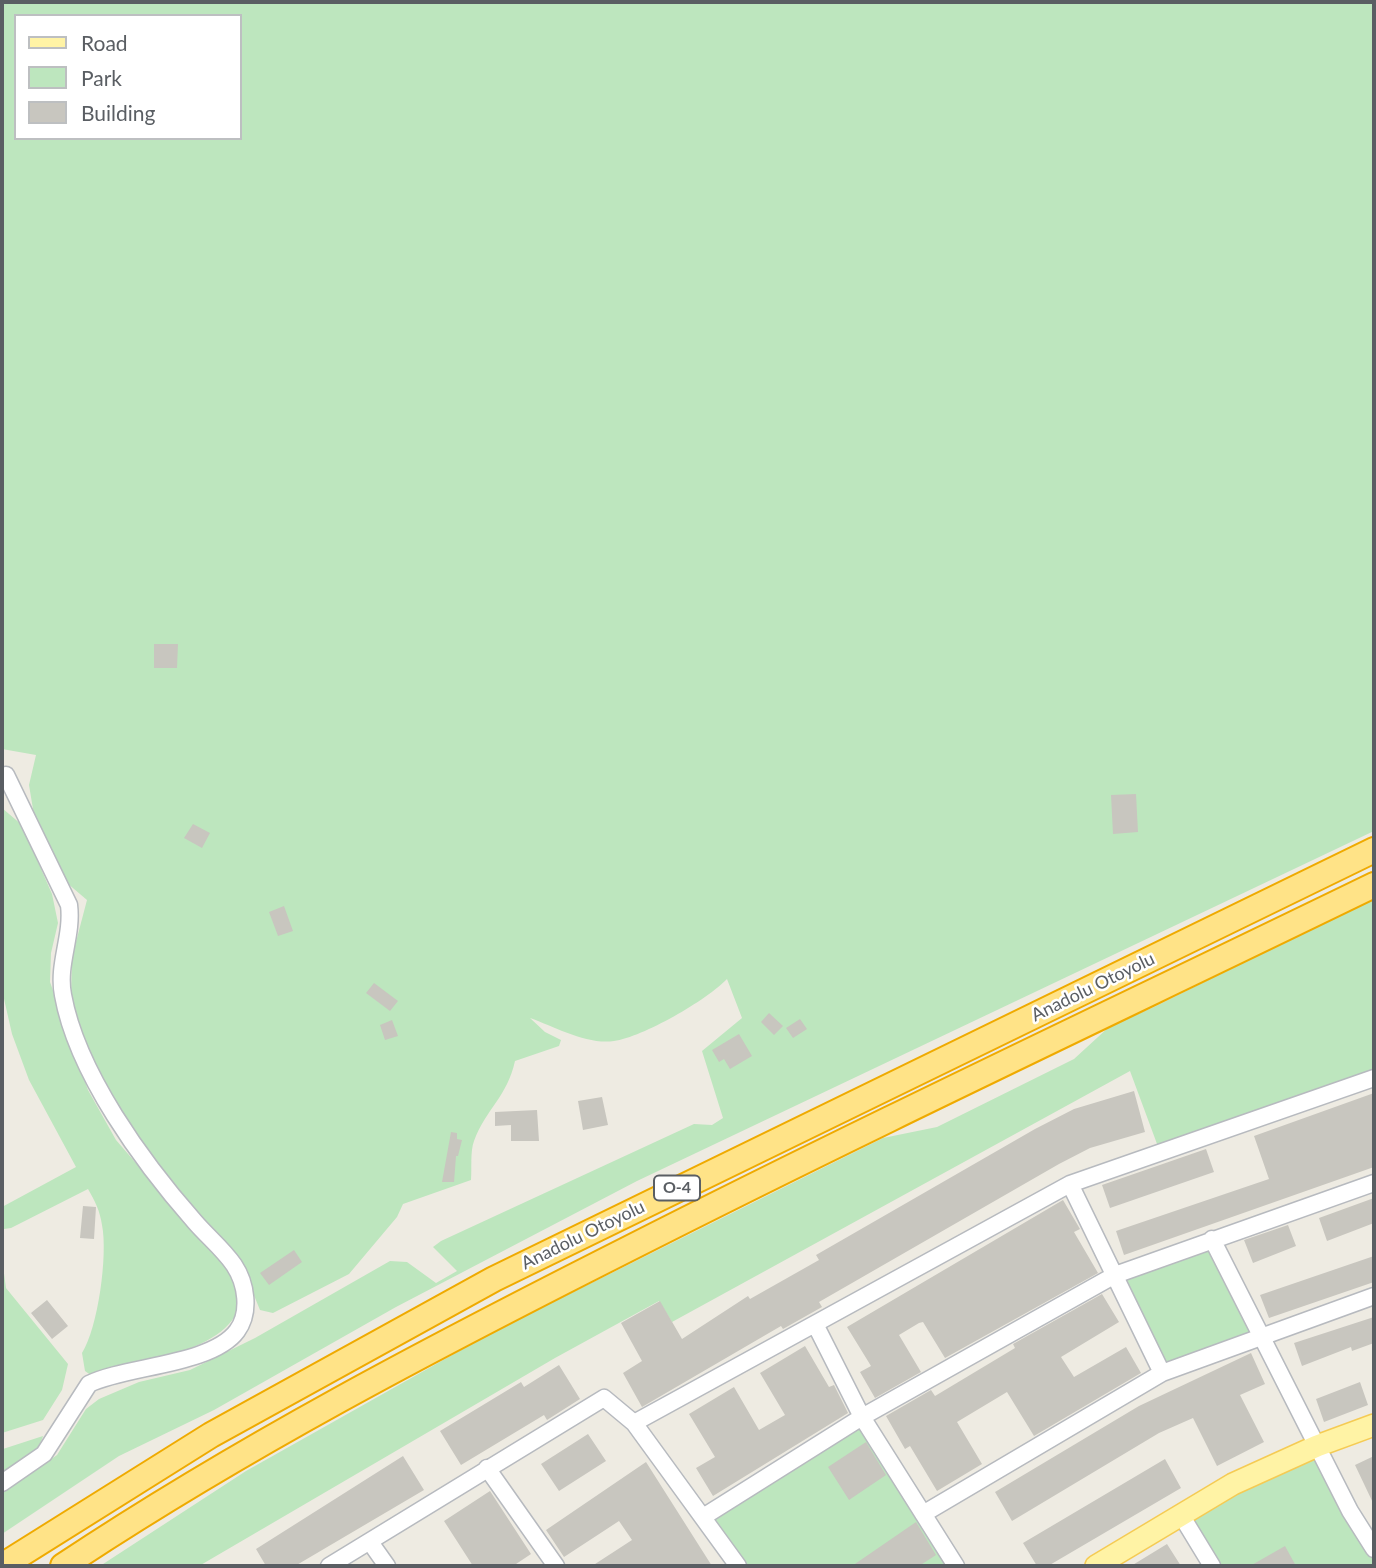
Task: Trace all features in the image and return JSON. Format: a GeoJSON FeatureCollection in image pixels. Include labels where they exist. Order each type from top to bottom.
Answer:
{"type":"FeatureCollection","features":[{"type":"Feature","properties":{"kind":"highway","name":"Anadolu Otoyolu"},"geometry":{"type":"LineString","coordinates":[[2,1566],[211,1435],[494,1279],[1374,850]]}},
{"type":"Feature","properties":{"kind":"highway","name":"Anadolu Otoyolu"},"geometry":{"type":"LineString","coordinates":[[63,1566],[221,1467],[367,1384],[521,1303],[808,1159],[1374,884]]}},
{"type":"Feature","properties":{"kind":"main road"},"geometry":{"type":"LineString","coordinates":[[1096,1566],[1233,1484],[1317,1446],[1374,1425]]}},
{"type":"Feature","properties":{"kind":"street"},"geometry":{"type":"LineString","coordinates":[[2,1483],[44,1454],[89,1384],[148,1369],[220,1344],[239,1328],[245,1302],[241,1278],[235,1267],[155,1174],[112,1112],[93,1076],[63,997],[60,975],[70,916],[69,905],[6,775]]}},
{"type":"Feature","properties":{"kind":"street"},"geometry":{"type":"LineString","coordinates":[[634,1423],[1070,1184],[1374,1078]]}},
{"type":"Feature","properties":{"kind":"street"},"geometry":{"type":"LineString","coordinates":[[703,1517],[862,1417],[1115,1275],[1374,1183]]}},
{"type":"Feature","properties":{"kind":"street"},"geometry":{"type":"LineString","coordinates":[[1070,1184],[1162,1373]]}},
{"type":"Feature","properties":{"kind":"street"},"geometry":{"type":"LineString","coordinates":[[1212,1239],[1259,1337],[1350,1511],[1374,1549]]}},
{"type":"Feature","properties":{"kind":"street"},"geometry":{"type":"LineString","coordinates":[[923,1514],[1162,1373],[1374,1296]]}},
{"type":"Feature","properties":{"kind":"street"},"geometry":{"type":"LineString","coordinates":[[815,1324],[862,1417],[956,1566]]}},
{"type":"Feature","properties":{"kind":"street"},"geometry":{"type":"LineString","coordinates":[[328,1566],[604,1398],[634,1423],[738,1566]]}},
{"type":"Feature","properties":{"kind":"street"},"geometry":{"type":"LineString","coordinates":[[487,1468],[556,1566]]}},
{"type":"Feature","properties":{"kind":"street"},"geometry":{"type":"LineString","coordinates":[[1181,1515],[1212,1566]]}},
{"type":"Feature","properties":{"kind":"street"},"geometry":{"type":"LineString","coordinates":[[370,1542],[387,1566]]}},
{"type":"Feature","properties":{"kind":"green space"},"geometry":{"type":"Polygon","coordinates":[[[2,2],[1374,2],[1374,831],[637,1181],[396,1307],[214,1410],[119,1456],[2,1534],[2,1493],[57,1455],[86,1409],[99,1399],[139,1382],[190,1370],[255,1338],[390,1261],[407,1262],[436,1283],[457,1271],[433,1247],[441,1241],[694,1124],[712,1125],[723,1118],[702,1051],[742,1018],[727,979],[718,988],[674,1016],[641,1033],[614,1041],[582,1038],[530,1018],[545,1032],[561,1040],[559,1046],[515,1061],[502,1094],[484,1120],[474,1141],[471,1180],[403,1204],[397,1217],[349,1274],[273,1313],[260,1310],[237,1254],[223,1243],[131,1130],[103,1080],[82,1033],[71,995],[72,957],[87,900],[67,883],[34,815],[29,785],[36,755],[2,749],[2,2]]]}},
{"type":"Feature","properties":{"kind":"green space"},"geometry":{"type":"Polygon","coordinates":[[[2,808],[22,825],[52,894],[58,923],[51,953],[50,982],[88,1090],[116,1140],[231,1273],[239,1293],[237,1312],[225,1328],[206,1341],[158,1359],[92,1376],[85,1371],[82,1353],[88,1342],[97,1309],[103,1272],[104,1238],[99,1211],[88,1189],[11,1228],[4,1229],[3,1266],[6,1288],[68,1364],[62,1390],[43,1420],[2,1433],[2,1207],[76,1167],[29,1080],[12,1034],[2,990],[2,808]]]}},
{"type":"Feature","properties":{"kind":"green space"},"geometry":{"type":"Polygon","coordinates":[[[1374,897],[1374,1078],[1160,1152],[1130,1071],[672,1322],[659,1301],[555,1358],[199,1566],[100,1566],[246,1471],[493,1332],[883,1138],[937,1127],[1074,1059],[1110,1026],[1154,1007],[1374,897]]]}},
{"type":"Feature","properties":{"kind":"green space"},"geometry":{"type":"Polygon","coordinates":[[[1212,1239],[1259,1337],[1162,1373],[1115,1275],[1212,1239]]]}},
{"type":"Feature","properties":{"kind":"green space"},"geometry":{"type":"Polygon","coordinates":[[[862,1417],[956,1566],[738,1566],[703,1517],[862,1417]]]}},
{"type":"Feature","properties":{"kind":"green space"},"geometry":{"type":"Polygon","coordinates":[[[43,1436],[27,1460],[15,1469],[2,1473],[3,1449],[43,1436]]]}},
{"type":"Feature","properties":{"kind":"green space"},"geometry":{"type":"Polygon","coordinates":[[[1317,1446],[1374,1549],[1374,1566],[1212,1566],[1181,1515],[1317,1446]]]}},
{"type":"Feature","properties":{"kind":"building"},"geometry":{"type":"Polygon","coordinates":[[[154,644],[178,644],[177,668],[154,668],[154,644]]]}},
{"type":"Feature","properties":{"kind":"building"},"geometry":{"type":"Polygon","coordinates":[[[1136,794],[1138,832],[1113,834],[1111,795],[1136,794]]]}},
{"type":"Feature","properties":{"kind":"building"},"geometry":{"type":"Polygon","coordinates":[[[193,824],[210,833],[202,848],[184,838],[193,824]]]}},
{"type":"Feature","properties":{"kind":"building"},"geometry":{"type":"Polygon","coordinates":[[[284,906],[293,931],[278,936],[269,912],[284,906]]]}},
{"type":"Feature","properties":{"kind":"building"},"geometry":{"type":"Polygon","coordinates":[[[374,983],[398,1001],[390,1011],[366,993],[374,983]]]}},
{"type":"Feature","properties":{"kind":"building"},"geometry":{"type":"Polygon","coordinates":[[[769,1013],[783,1026],[774,1035],[761,1022],[769,1013]]]}},
{"type":"Feature","properties":{"kind":"building"},"geometry":{"type":"Polygon","coordinates":[[[800,1019],[807,1029],[793,1038],[786,1028],[800,1019]]]}},
{"type":"Feature","properties":{"kind":"building"},"geometry":{"type":"Polygon","coordinates":[[[392,1020],[398,1036],[385,1040],[380,1025],[392,1020]]]}},
{"type":"Feature","properties":{"kind":"building"},"geometry":{"type":"Polygon","coordinates":[[[739,1034],[752,1056],[730,1069],[724,1059],[719,1062],[712,1050],[739,1034]]]}},
{"type":"Feature","properties":{"kind":"building"},"geometry":{"type":"Polygon","coordinates":[[[1134,1091],[1145,1132],[1090,1148],[1059,1164],[819,1302],[822,1307],[783,1329],[781,1326],[642,1407],[623,1373],[642,1361],[621,1323],[660,1301],[682,1339],[748,1296],[750,1299],[819,1260],[816,1255],[1035,1129],[1074,1109],[1134,1091]]]}},
{"type":"Feature","properties":{"kind":"building"},"geometry":{"type":"Polygon","coordinates":[[[1374,1093],[1374,1167],[1124,1255],[1116,1231],[1269,1179],[1254,1136],[1374,1093]]]}},
{"type":"Feature","properties":{"kind":"building"},"geometry":{"type":"Polygon","coordinates":[[[602,1097],[608,1125],[583,1130],[578,1101],[602,1097]]]}},
{"type":"Feature","properties":{"kind":"building"},"geometry":{"type":"Polygon","coordinates":[[[537,1110],[539,1141],[511,1141],[511,1125],[495,1126],[495,1112],[537,1110]]]}},
{"type":"Feature","properties":{"kind":"building"},"geometry":{"type":"Polygon","coordinates":[[[451,1132],[457,1133],[457,1139],[462,1140],[456,1156],[454,1182],[442,1182],[451,1132]]]}},
{"type":"Feature","properties":{"kind":"building"},"geometry":{"type":"Polygon","coordinates":[[[1206,1149],[1214,1172],[1110,1208],[1102,1185],[1206,1149]]]}},
{"type":"Feature","properties":{"kind":"building"},"geometry":{"type":"Polygon","coordinates":[[[1374,1198],[1374,1223],[1327,1241],[1319,1218],[1374,1198]]]}},
{"type":"Feature","properties":{"kind":"building"},"geometry":{"type":"Polygon","coordinates":[[[1063,1200],[1080,1229],[1074,1232],[1098,1273],[945,1358],[923,1322],[919,1323],[899,1335],[921,1372],[875,1398],[860,1372],[871,1366],[847,1327],[1063,1200]]]}},
{"type":"Feature","properties":{"kind":"building"},"geometry":{"type":"Polygon","coordinates":[[[83,1206],[96,1207],[94,1239],[80,1238],[83,1206]]]}},
{"type":"Feature","properties":{"kind":"building"},"geometry":{"type":"Polygon","coordinates":[[[1288,1225],[1296,1246],[1253,1263],[1244,1240],[1288,1225]]]}},
{"type":"Feature","properties":{"kind":"building"},"geometry":{"type":"Polygon","coordinates":[[[294,1250],[302,1262],[269,1285],[260,1273],[294,1250]]]}},
{"type":"Feature","properties":{"kind":"building"},"geometry":{"type":"Polygon","coordinates":[[[1374,1256],[1374,1282],[1269,1318],[1260,1295],[1374,1256]]]}},
{"type":"Feature","properties":{"kind":"building"},"geometry":{"type":"Polygon","coordinates":[[[1102,1294],[1119,1322],[1061,1357],[1074,1377],[1126,1347],[1141,1373],[1034,1436],[1007,1392],[957,1422],[982,1464],[937,1491],[910,1446],[905,1449],[886,1416],[931,1390],[935,1396],[1015,1348],[1013,1344],[1102,1294]]]}},
{"type":"Feature","properties":{"kind":"building"},"geometry":{"type":"Polygon","coordinates":[[[47,1300],[68,1326],[52,1339],[31,1313],[47,1300]]]}},
{"type":"Feature","properties":{"kind":"building"},"geometry":{"type":"Polygon","coordinates":[[[1374,1317],[1374,1343],[1352,1351],[1351,1347],[1302,1366],[1294,1343],[1374,1317]]]}},
{"type":"Feature","properties":{"kind":"building"},"geometry":{"type":"Polygon","coordinates":[[[805,1346],[829,1387],[834,1385],[848,1413],[713,1496],[696,1468],[715,1457],[689,1414],[734,1387],[759,1430],[785,1415],[760,1373],[805,1346]]]}},
{"type":"Feature","properties":{"kind":"building"},"geometry":{"type":"Polygon","coordinates":[[[1251,1353],[1265,1384],[1240,1395],[1264,1442],[1217,1466],[1193,1418],[1159,1433],[1012,1521],[995,1492],[1139,1406],[1251,1353]]]}},
{"type":"Feature","properties":{"kind":"building"},"geometry":{"type":"Polygon","coordinates":[[[559,1365],[580,1399],[547,1420],[544,1415],[461,1465],[440,1431],[521,1382],[524,1387],[559,1365]]]}},
{"type":"Feature","properties":{"kind":"building"},"geometry":{"type":"Polygon","coordinates":[[[1360,1382],[1368,1405],[1324,1422],[1316,1399],[1360,1382]]]}},
{"type":"Feature","properties":{"kind":"building"},"geometry":{"type":"Polygon","coordinates":[[[588,1434],[606,1461],[559,1491],[541,1464],[588,1434]]]}},
{"type":"Feature","properties":{"kind":"building"},"geometry":{"type":"Polygon","coordinates":[[[866,1442],[886,1475],[849,1500],[828,1467],[866,1442]]]}},
{"type":"Feature","properties":{"kind":"building"},"geometry":{"type":"Polygon","coordinates":[[[403,1456],[424,1490],[295,1566],[266,1566],[256,1549],[403,1456]]]}},
{"type":"Feature","properties":{"kind":"building"},"geometry":{"type":"Polygon","coordinates":[[[1374,1456],[1374,1505],[1355,1465],[1374,1456]]]}},
{"type":"Feature","properties":{"kind":"building"},"geometry":{"type":"Polygon","coordinates":[[[1165,1459],[1181,1488],[1048,1566],[1037,1566],[1023,1543],[1165,1459]]]}},
{"type":"Feature","properties":{"kind":"building"},"geometry":{"type":"Polygon","coordinates":[[[646,1462],[712,1566],[592,1566],[632,1540],[619,1521],[564,1557],[546,1530],[646,1462]]]}},
{"type":"Feature","properties":{"kind":"building"},"geometry":{"type":"Polygon","coordinates":[[[490,1491],[531,1554],[513,1566],[473,1566],[444,1521],[490,1491]]]}},
{"type":"Feature","properties":{"kind":"building"},"geometry":{"type":"Polygon","coordinates":[[[916,1522],[936,1555],[919,1566],[852,1566],[916,1522]]]}},
{"type":"Feature","properties":{"kind":"building"},"geometry":{"type":"Polygon","coordinates":[[[1167,1544],[1181,1566],[1131,1566],[1167,1544]]]}},
{"type":"Feature","properties":{"kind":"building"},"geometry":{"type":"Polygon","coordinates":[[[1285,1546],[1296,1566],[1250,1566],[1285,1546]]]}}]}
